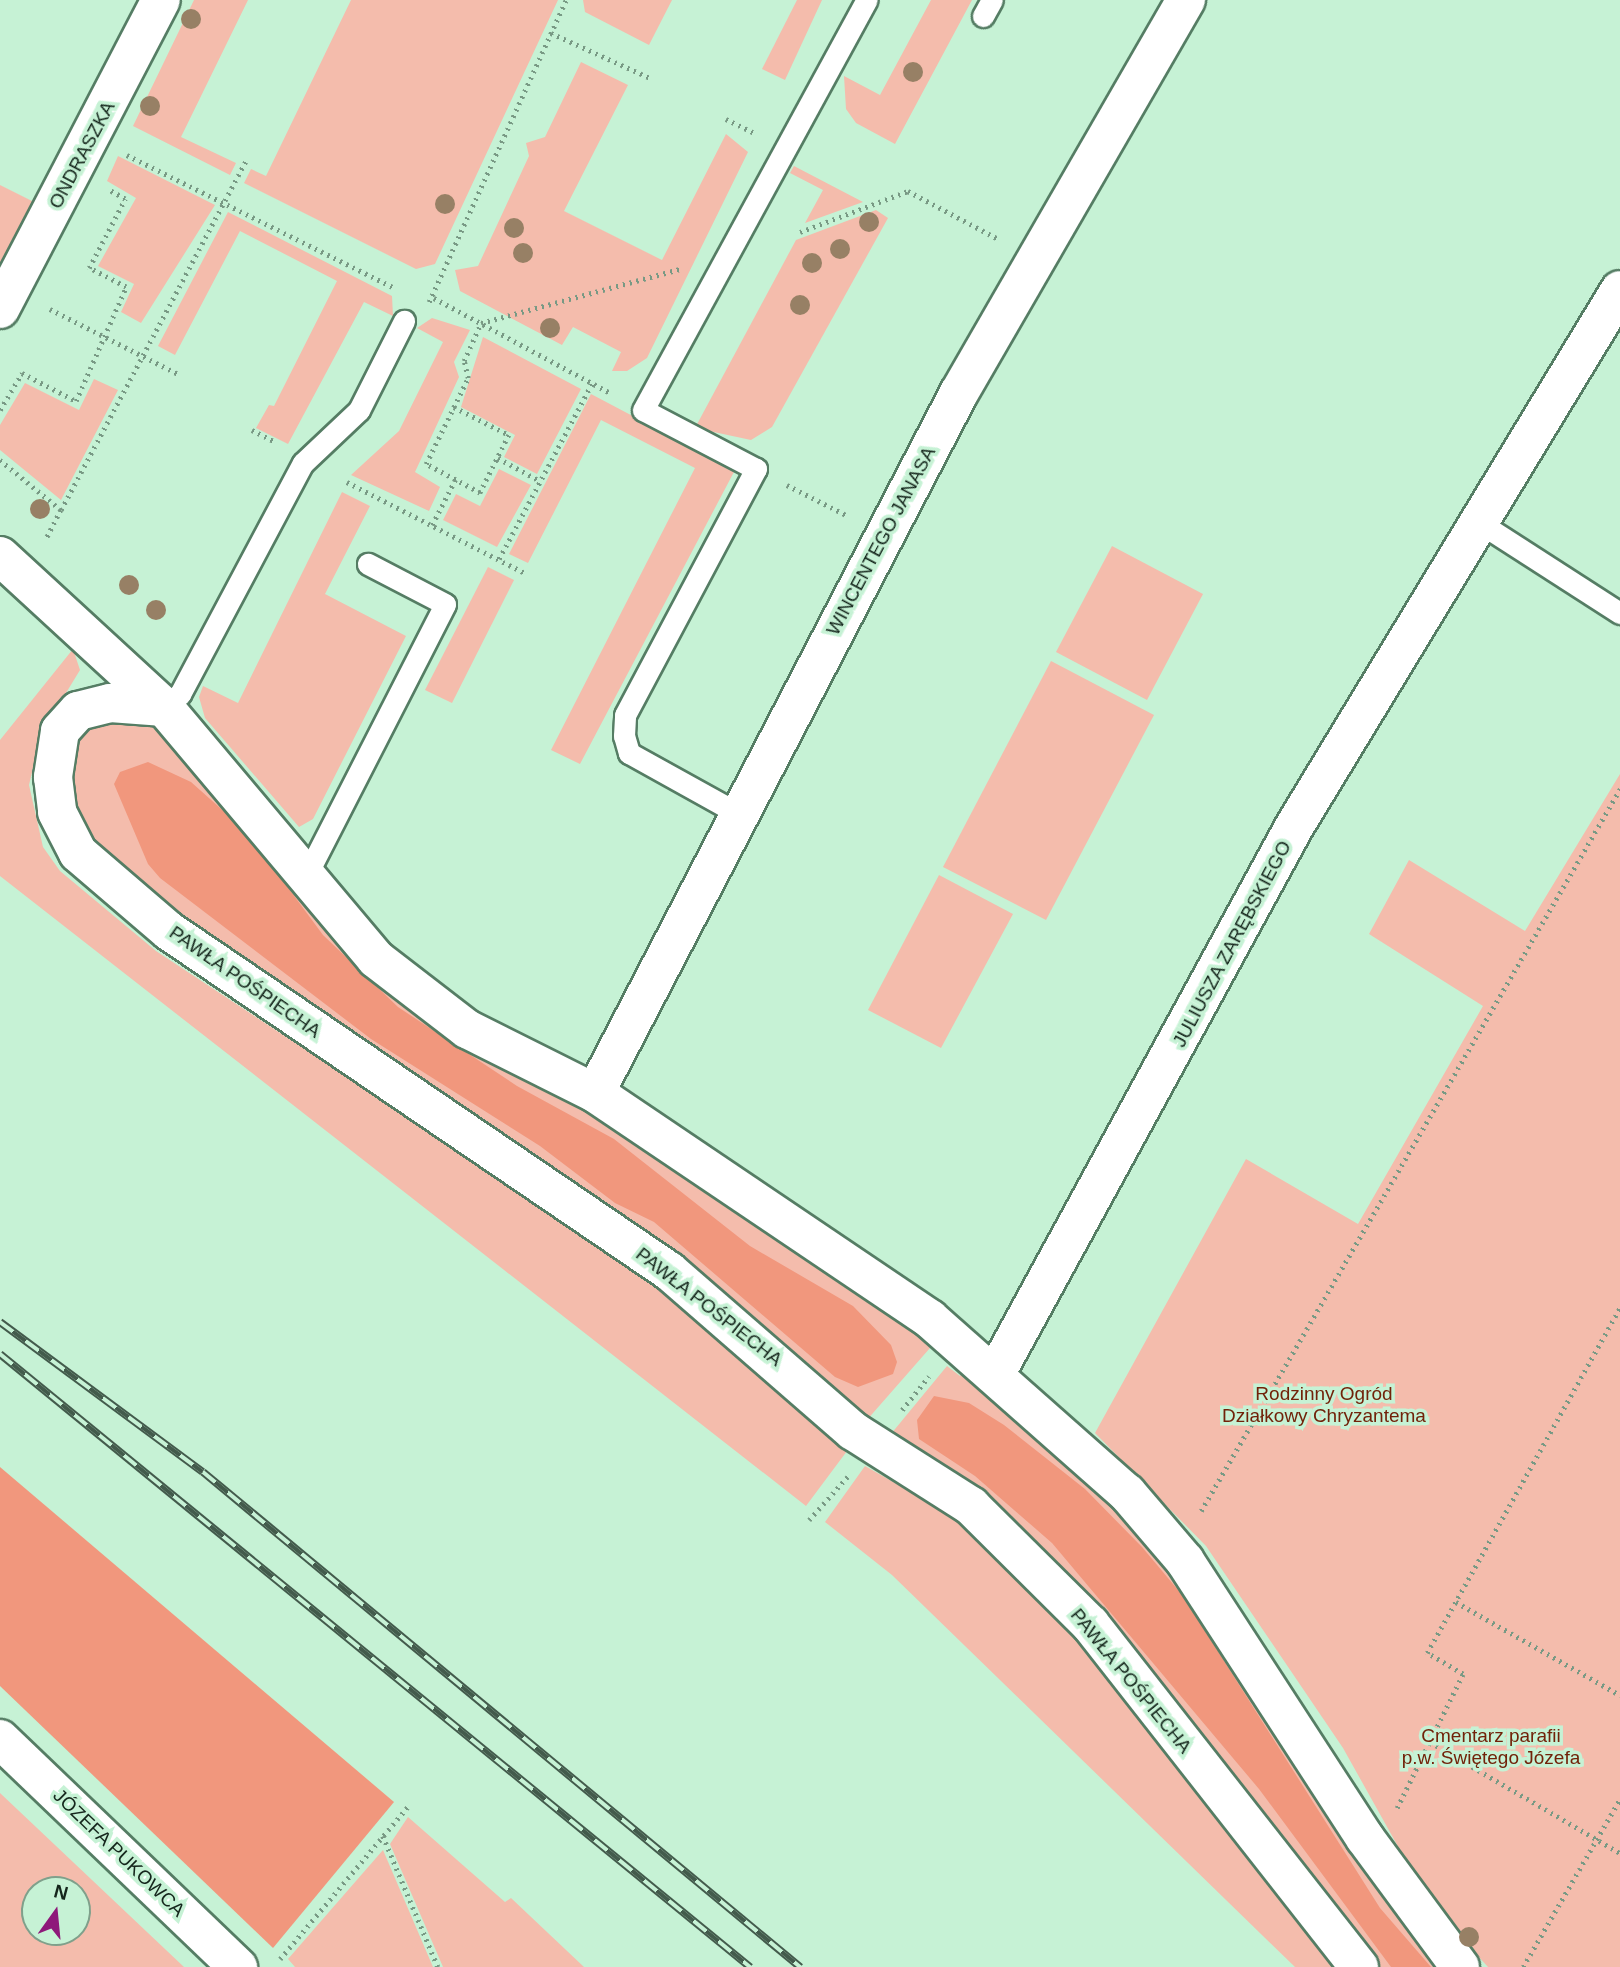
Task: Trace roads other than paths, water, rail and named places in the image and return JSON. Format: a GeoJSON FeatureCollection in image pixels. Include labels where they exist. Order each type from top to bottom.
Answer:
{"type":"FeatureCollection","features":[{"type":"Feature","properties":{"kind":"street","name":"ONDRASZKA"},"geometry":{"type":"LineString","coordinates":[[6,299],[103,143],[161,0]]}},
{"type":"Feature","properties":{"kind":"street","name":"WINCENTEGO JANASA"},"geometry":{"type":"LineString","coordinates":[[595,1093],[959,393],[1186,0]]}},
{"type":"Feature","properties":{"kind":"street","name":"JULIUSZA ZARĘBSKIEGO"},"geometry":{"type":"LineString","coordinates":[[984,1363],[1294,827],[1477,521],[1620,290]]}},
{"type":"Feature","properties":{"kind":"street"},"geometry":{"type":"LineString","coordinates":[[0,556],[164,708],[376,959],[467,1029],[595,1093],[984,1363],[1127,1493],[1185,1560],[1372,1849],[1460,1967]]}},
{"type":"Feature","properties":{"kind":"street","name":"PAWŁA POŚPIECHA"},"geometry":{"type":"LineString","coordinates":[[97,645],[90,696],[60,732],[53,777],[57,812],[78,853],[169,931],[669,1271],[873,1447],[971,1506],[1090,1624],[1359,1967]]}},
{"type":"Feature","properties":{"kind":"street"},"geometry":{"type":"LineString","coordinates":[[78,711],[110,703],[164,708]]}},
{"type":"Feature","properties":{"kind":"street","name":"JÓZEFA PUKOWCA"},"geometry":{"type":"LineString","coordinates":[[0,1739],[238,1967]]}},
{"type":"Feature","properties":{"kind":"lane"},"geometry":{"type":"LineString","coordinates":[[739,814],[629,753],[624,736],[625,715],[755,469],[643,410],[867,0]]}},
{"type":"Feature","properties":{"kind":"lane"},"geometry":{"type":"LineString","coordinates":[[164,708],[180,694],[303,463],[359,410],[404,321]]}},
{"type":"Feature","properties":{"kind":"lane"},"geometry":{"type":"LineString","coordinates":[[1477,521],[1620,613]]}},
{"type":"Feature","properties":{"kind":"lane"},"geometry":{"type":"LineString","coordinates":[[306,876],[445,604],[368,564]]}},
{"type":"Feature","properties":{"kind":"railway"},"geometry":{"type":"LineString","coordinates":[[0,1322],[203,1472],[800,1967]]}},
{"type":"Feature","properties":{"kind":"railway"},"geometry":{"type":"LineString","coordinates":[[0,1354],[750,1967]]}},
{"type":"Feature","properties":{"kind":"park label","name":"Rodzinny Ogród Działkowy Chryzantema"},"geometry":{"type":"Point","coordinates":[1324,1405]}},
{"type":"Feature","properties":{"kind":"park label","name":"Cmentarz parafii p.w. Świętego Józefa"},"geometry":{"type":"Point","coordinates":[1491,1747]}}]}
